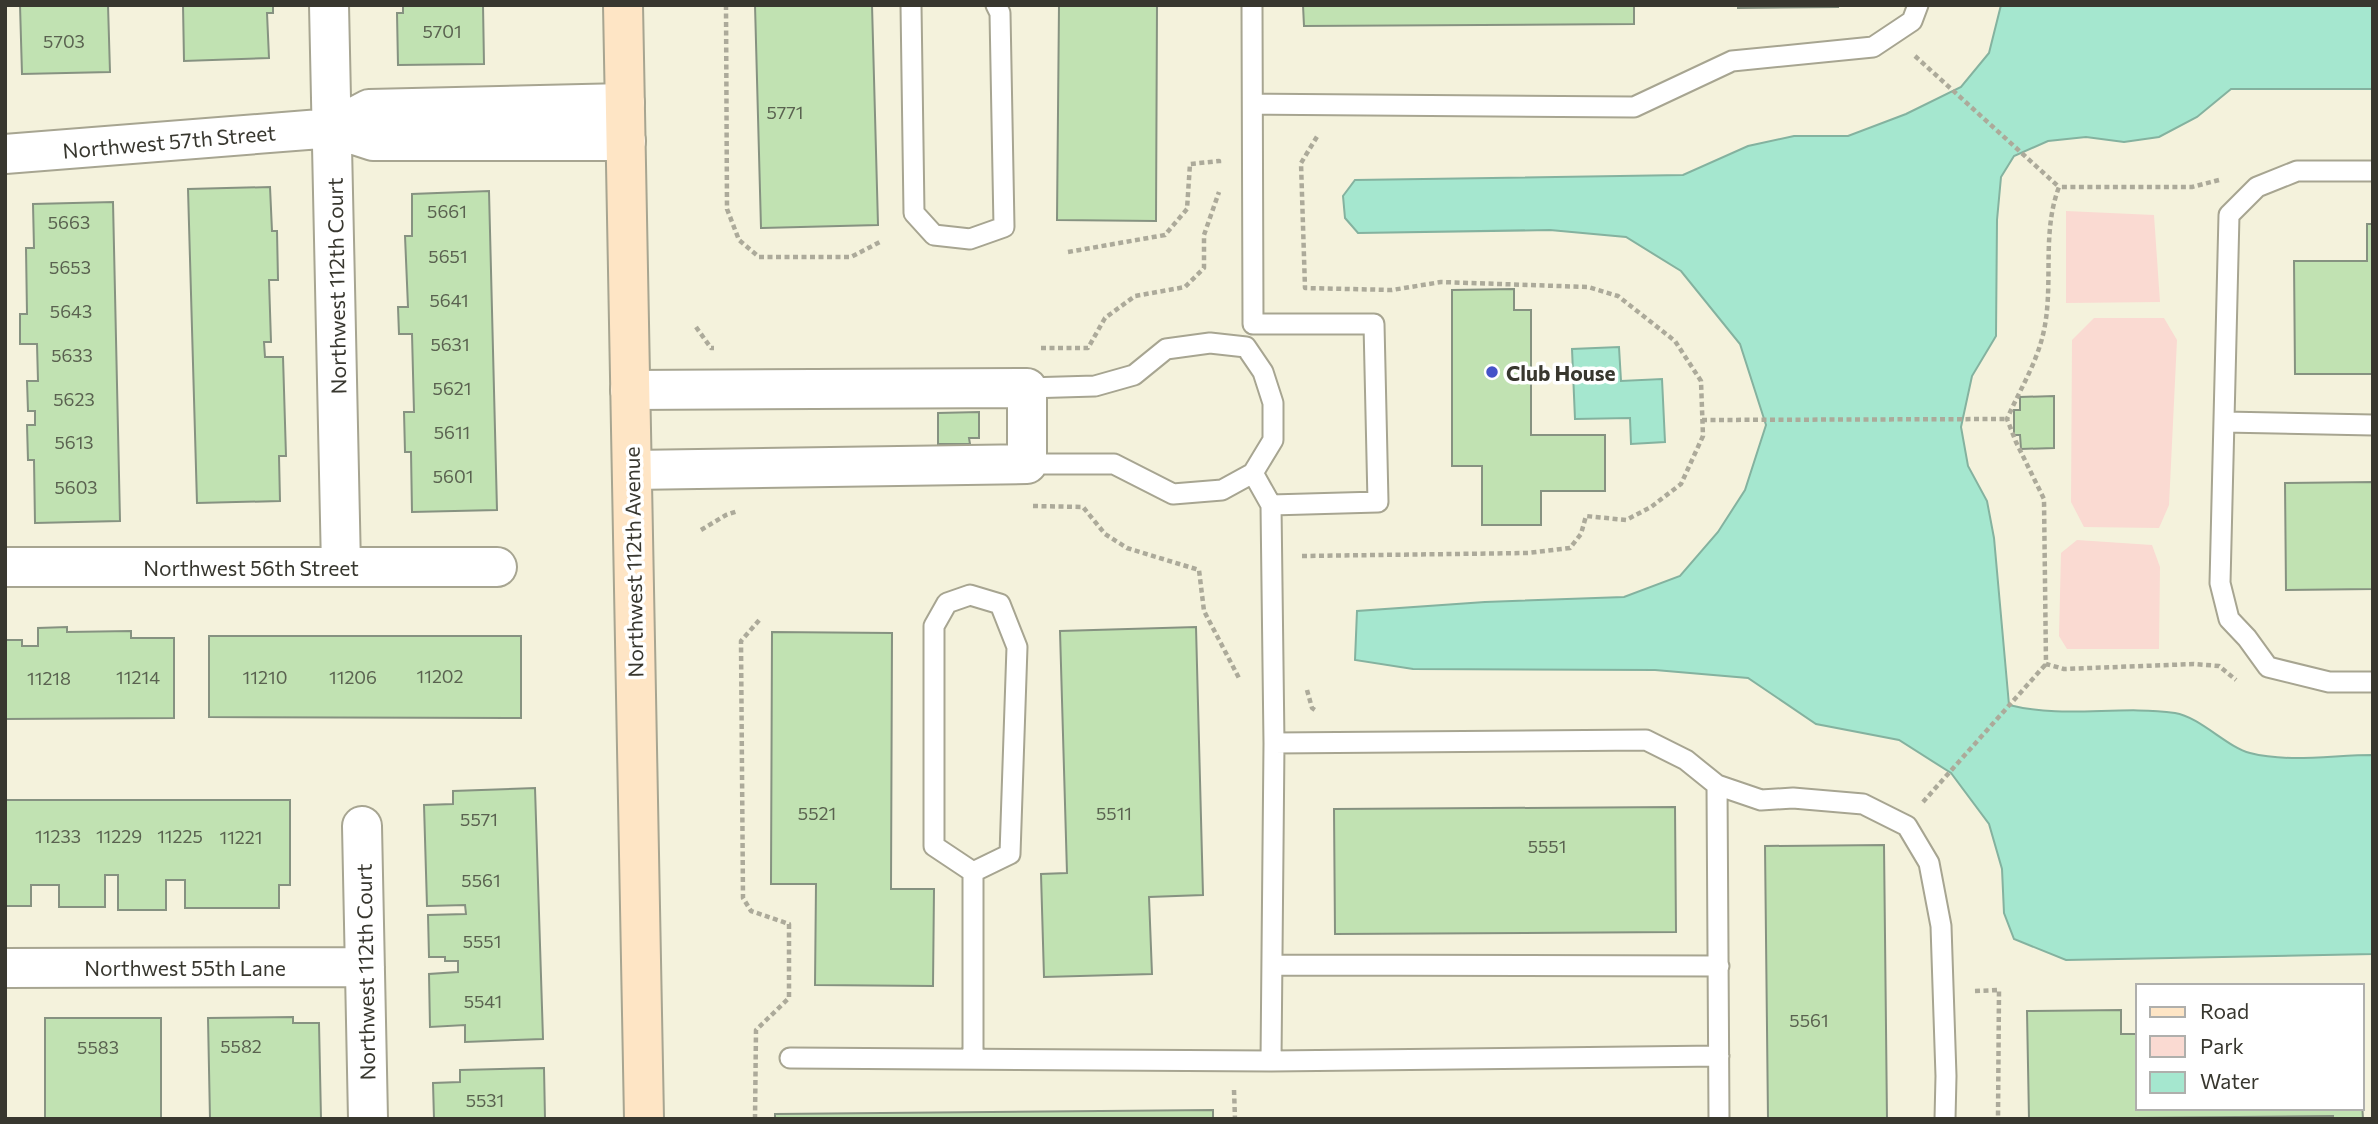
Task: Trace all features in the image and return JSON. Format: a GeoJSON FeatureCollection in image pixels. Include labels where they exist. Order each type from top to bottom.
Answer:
{"type":"FeatureCollection","features":[{"type":"Feature","properties":{"kind":"street","name":"Northwest 112th Court"},"geometry":{"type":"LineString","coordinates":[[329,5],[341,566]]}},
{"type":"Feature","properties":{"kind":"street","name":"Northwest 112th Avenue"},"geometry":{"type":"LineString","coordinates":[[623,5],[644,1119]]}},
{"type":"Feature","properties":{"kind":"street"},"geometry":{"type":"LineString","coordinates":[[470,124],[625,103]]}},
{"type":"Feature","properties":{"kind":"street"},"geometry":{"type":"LineString","coordinates":[[333,128],[369,108],[470,124],[626,141]]}},
{"type":"Feature","properties":{"kind":"street","name":"Northwest 57th Street"},"geometry":{"type":"LineString","coordinates":[[5,154],[333,128]]}},
{"type":"Feature","properties":{"kind":"street"},"geometry":{"type":"LineString","coordinates":[[630,390],[1027,388],[1027,464],[632,470]]}},
{"type":"Feature","properties":{"kind":"street","name":"Northwest 56th Street"},"geometry":{"type":"LineString","coordinates":[[5,567],[498,566]]}},
{"type":"Feature","properties":{"kind":"street","name":"Northwest 112th Court"},"geometry":{"type":"LineString","coordinates":[[362,826],[368,1119]]}},
{"type":"Feature","properties":{"kind":"street","name":"Northwest 55th Lane"},"geometry":{"type":"LineString","coordinates":[[5,968],[365,967]]}},
{"type":"Feature","properties":{"kind":"lane"},"geometry":{"type":"LineString","coordinates":[[911,5],[914,213],[934,235],[970,239],[1004,227],[1000,13],[996,5]]}},
{"type":"Feature","properties":{"kind":"lane"},"geometry":{"type":"LineString","coordinates":[[1027,464],[1114,464],[1173,494],[1222,490],[1253,473],[1273,440],[1273,403],[1263,372],[1247,347],[1253,324],[1252,5]]}},
{"type":"Feature","properties":{"kind":"lane"},"geometry":{"type":"LineString","coordinates":[[1253,104],[1634,107],[1732,61],[1872,47],[1912,21],[1918,5]]}},
{"type":"Feature","properties":{"kind":"lane"},"geometry":{"type":"LineString","coordinates":[[2373,171],[2297,171],[2257,187],[2229,215],[2220,583],[2229,619],[2269,667],[2329,682],[2373,682]]}},
{"type":"Feature","properties":{"kind":"lane"},"geometry":{"type":"LineString","coordinates":[[1253,324],[1374,324],[1378,502],[1271,505]]}},
{"type":"Feature","properties":{"kind":"lane"},"geometry":{"type":"LineString","coordinates":[[1027,388],[1095,386],[1133,374],[1166,349],[1210,343],[1247,347]]}},
{"type":"Feature","properties":{"kind":"lane"},"geometry":{"type":"LineString","coordinates":[[2224,422],[2373,425]]}},
{"type":"Feature","properties":{"kind":"lane"},"geometry":{"type":"LineString","coordinates":[[1253,473],[1271,505],[1274,743],[1271,1061]]}},
{"type":"Feature","properties":{"kind":"lane"},"geometry":{"type":"LineString","coordinates":[[970,595],[1000,604],[1017,647],[1010,855],[973,872],[934,846],[934,626],[947,603],[970,595]]}},
{"type":"Feature","properties":{"kind":"lane"},"geometry":{"type":"LineString","coordinates":[[1274,743],[1646,740],[1686,760],[1717,785],[1761,800],[1793,798],[1863,804],[1907,826],[1929,863],[1941,926],[1945,1119]]}},
{"type":"Feature","properties":{"kind":"lane"},"geometry":{"type":"LineString","coordinates":[[1717,785],[1719,1119]]}},
{"type":"Feature","properties":{"kind":"lane"},"geometry":{"type":"LineString","coordinates":[[973,872],[973,1059]]}},
{"type":"Feature","properties":{"kind":"lane"},"geometry":{"type":"LineString","coordinates":[[1272,965],[1719,965]]}},
{"type":"Feature","properties":{"kind":"lane"},"geometry":{"type":"LineString","coordinates":[[790,1058],[1271,1061],[1719,1056]]}},
{"type":"Feature","properties":{"kind":"path"},"geometry":{"type":"LineString","coordinates":[[726,5],[727,209],[739,240],[759,257],[850,257],[880,242]]}},
{"type":"Feature","properties":{"kind":"path"},"geometry":{"type":"LineString","coordinates":[[1911,52],[2059,187],[2192,187],[2222,179]]}},
{"type":"Feature","properties":{"kind":"path"},"geometry":{"type":"LineString","coordinates":[[1302,570],[1302,556],[1528,554],[1570,548],[1581,534],[1586,516],[1626,520],[1651,507],[1681,484],[1703,436],[1701,381],[1675,341],[1618,296],[1588,287],[1441,282],[1392,290],[1305,288],[1301,163],[1320,132]]}},
{"type":"Feature","properties":{"kind":"path"},"geometry":{"type":"LineString","coordinates":[[1068,252],[1165,235],[1187,209],[1190,164],[1219,161],[1221,171]]}},
{"type":"Feature","properties":{"kind":"path"},"geometry":{"type":"LineString","coordinates":[[1033,349],[1088,348],[1105,318],[1135,296],[1185,287],[1204,268],[1204,235],[1223,180]]}},
{"type":"Feature","properties":{"kind":"path"},"geometry":{"type":"LineString","coordinates":[[1928,811],[1922,803],[2046,664],[2044,499],[2007,419],[2041,348],[2046,322],[2051,209],[2059,187]]}},
{"type":"Feature","properties":{"kind":"path"},"geometry":{"type":"LineString","coordinates":[[696,327],[711,348],[723,349]]}},
{"type":"Feature","properties":{"kind":"path"},"geometry":{"type":"LineString","coordinates":[[1702,421],[2007,419]]}},
{"type":"Feature","properties":{"kind":"path"},"geometry":{"type":"LineString","coordinates":[[1029,506],[1083,507],[1105,534],[1127,548],[1199,570],[1204,611],[1242,683]]}},
{"type":"Feature","properties":{"kind":"path"},"geometry":{"type":"LineString","coordinates":[[701,530],[726,515],[748,507]]}},
{"type":"Feature","properties":{"kind":"path"},"geometry":{"type":"LineString","coordinates":[[755,1119],[756,1030],[789,998],[789,924],[751,911],[743,898],[741,641],[761,618]]}},
{"type":"Feature","properties":{"kind":"path"},"geometry":{"type":"LineString","coordinates":[[2046,664],[2064,669],[2194,664],[2219,666],[2244,686]]}},
{"type":"Feature","properties":{"kind":"path"},"geometry":{"type":"LineString","coordinates":[[1306,678],[1312,708],[1320,713]]}},
{"type":"Feature","properties":{"kind":"path"},"geometry":{"type":"LineString","coordinates":[[1966,992],[1999,990],[1998,1119]]}},
{"type":"Feature","properties":{"kind":"green space"},"geometry":{"type":"Polygon","coordinates":[[[2066,211],[2154,215],[2160,302],[2066,303],[2066,211]]]}},
{"type":"Feature","properties":{"kind":"green space"},"geometry":{"type":"Polygon","coordinates":[[[2094,318],[2164,318],[2177,340],[2169,505],[2159,528],[2084,527],[2071,502],[2072,340],[2094,318]]]}},
{"type":"Feature","properties":{"kind":"green space"},"geometry":{"type":"Polygon","coordinates":[[[2077,540],[2152,545],[2160,567],[2159,649],[2067,649],[2059,636],[2061,553],[2077,540]]]}},
{"type":"Feature","properties":{"kind":"water"},"geometry":{"type":"Polygon","coordinates":[[[2001,5],[2373,5],[2373,89],[2231,89],[2197,117],[2159,137],[2124,142],[2086,137],[2048,141],[2014,156],[2001,177],[1997,220],[1996,336],[1972,376],[1961,427],[1968,466],[1987,501],[1994,538],[2009,705],[2050,711],[2133,710],[2175,713],[2194,720],[2241,750],[2265,756],[2296,758],[2373,755],[2373,954],[2066,960],[2014,939],[2004,913],[2002,869],[1989,824],[1951,773],[1899,740],[1816,724],[1748,678],[1655,670],[1413,669],[1355,660],[1357,611],[1485,602],[1624,597],[1680,576],[1718,532],[1745,490],[1766,425],[1740,344],[1681,271],[1626,237],[1550,230],[1358,233],[1345,218],[1343,196],[1355,180],[1683,175],[1748,146],[1794,136],[1848,136],[1906,114],[1961,87],[1989,53],[2001,5]]]}},
{"type":"Feature","properties":{"kind":"water"},"geometry":{"type":"Polygon","coordinates":[[[1619,347],[1621,381],[1662,379],[1665,442],[1631,444],[1630,418],[1575,419],[1572,349],[1619,347]]]}},
{"type":"Feature","properties":{"kind":"building"},"geometry":{"type":"Polygon","coordinates":[[[20,5],[108,5],[110,72],[22,74],[20,5]]]}},
{"type":"Feature","properties":{"kind":"building"},"geometry":{"type":"Polygon","coordinates":[[[183,5],[273,5],[273,13],[267,13],[269,58],[184,61],[183,5]]]}},
{"type":"Feature","properties":{"kind":"building"},"geometry":{"type":"Polygon","coordinates":[[[403,5],[483,5],[484,64],[398,65],[397,13],[403,13],[403,5]]]}},
{"type":"Feature","properties":{"kind":"building"},"geometry":{"type":"Polygon","coordinates":[[[755,5],[872,5],[878,225],[761,228],[755,5]]]}},
{"type":"Feature","properties":{"kind":"building"},"geometry":{"type":"Polygon","coordinates":[[[1059,5],[1157,5],[1156,221],[1057,220],[1059,5]]]}},
{"type":"Feature","properties":{"kind":"building"},"geometry":{"type":"Polygon","coordinates":[[[1303,5],[1634,5],[1634,24],[1304,26],[1303,5]]]}},
{"type":"Feature","properties":{"kind":"building"},"geometry":{"type":"Polygon","coordinates":[[[1738,5],[1838,5],[1838,7],[1738,8],[1738,5]]]}},
{"type":"Feature","properties":{"kind":"building"},"geometry":{"type":"Polygon","coordinates":[[[270,187],[272,231],[277,231],[278,280],[269,280],[271,342],[264,342],[265,357],[283,357],[286,456],[279,456],[280,501],[197,503],[188,189],[270,187]]]}},
{"type":"Feature","properties":{"kind":"building"},"geometry":{"type":"Polygon","coordinates":[[[489,191],[497,510],[412,512],[411,452],[405,452],[404,412],[414,412],[412,334],[399,334],[398,307],[408,307],[405,236],[412,236],[412,194],[489,191]]]}},
{"type":"Feature","properties":{"kind":"building"},"geometry":{"type":"Polygon","coordinates":[[[113,202],[120,521],[35,523],[34,460],[28,460],[27,425],[35,425],[35,411],[28,411],[27,381],[38,381],[37,344],[20,344],[20,314],[27,314],[26,248],[34,248],[33,204],[113,202]]]}},
{"type":"Feature","properties":{"kind":"building"},"geometry":{"type":"Polygon","coordinates":[[[2367,224],[2373,224],[2373,374],[2295,374],[2294,261],[2367,261],[2367,224]]]}},
{"type":"Feature","properties":{"kind":"building","name":"Club House"},"geometry":{"type":"Polygon","coordinates":[[[1514,289],[1514,310],[1531,310],[1531,435],[1605,435],[1605,491],[1541,491],[1541,525],[1482,525],[1482,466],[1452,466],[1452,290],[1514,289]]]}},
{"type":"Feature","properties":{"kind":"building"},"geometry":{"type":"Polygon","coordinates":[[[2054,396],[2054,448],[2021,449],[2020,435],[2014,435],[2014,410],[2020,410],[2020,397],[2054,396]]]}},
{"type":"Feature","properties":{"kind":"building"},"geometry":{"type":"Polygon","coordinates":[[[979,412],[979,438],[969,438],[970,444],[938,444],[938,413],[979,412]]]}},
{"type":"Feature","properties":{"kind":"building"},"geometry":{"type":"Polygon","coordinates":[[[2373,482],[2373,589],[2286,590],[2285,483],[2373,482]]]}},
{"type":"Feature","properties":{"kind":"building"},"geometry":{"type":"Polygon","coordinates":[[[67,627],[67,632],[131,631],[131,638],[174,638],[174,718],[5,719],[5,640],[22,640],[22,646],[38,646],[38,628],[67,627]]]}},
{"type":"Feature","properties":{"kind":"building"},"geometry":{"type":"Polygon","coordinates":[[[1196,627],[1203,895],[1149,897],[1152,974],[1044,977],[1041,874],[1067,873],[1060,631],[1196,627]]]}},
{"type":"Feature","properties":{"kind":"building"},"geometry":{"type":"Polygon","coordinates":[[[772,632],[892,633],[891,889],[934,889],[933,986],[815,985],[816,884],[771,884],[772,632]]]}},
{"type":"Feature","properties":{"kind":"building"},"geometry":{"type":"Polygon","coordinates":[[[209,636],[521,636],[521,718],[209,717],[209,636]]]}},
{"type":"Feature","properties":{"kind":"building"},"geometry":{"type":"Polygon","coordinates":[[[535,788],[543,1039],[465,1042],[465,1025],[430,1027],[429,974],[458,972],[458,961],[445,961],[445,957],[429,957],[428,915],[466,914],[465,905],[427,906],[424,805],[453,804],[453,791],[535,788]]]}},
{"type":"Feature","properties":{"kind":"building"},"geometry":{"type":"Polygon","coordinates":[[[5,800],[290,800],[290,885],[279,885],[279,908],[185,908],[185,880],[166,880],[166,910],[118,910],[118,875],[105,875],[105,907],[59,907],[59,885],[31,885],[31,906],[5,906],[5,800]]]}},
{"type":"Feature","properties":{"kind":"building"},"geometry":{"type":"Polygon","coordinates":[[[1675,807],[1676,932],[1335,934],[1334,809],[1675,807]]]}},
{"type":"Feature","properties":{"kind":"building"},"geometry":{"type":"Polygon","coordinates":[[[1884,845],[1887,1119],[1768,1119],[1765,846],[1884,845]]]}},
{"type":"Feature","properties":{"kind":"building"},"geometry":{"type":"Polygon","coordinates":[[[2121,1010],[2121,1034],[2136,1034],[2136,1110],[2362,1110],[2363,1119],[2333,1119],[2333,1116],[2029,1119],[2027,1011],[2121,1010]]]}},
{"type":"Feature","properties":{"kind":"building"},"geometry":{"type":"Polygon","coordinates":[[[293,1017],[293,1023],[319,1023],[321,1119],[210,1119],[208,1018],[293,1017]]]}},
{"type":"Feature","properties":{"kind":"building"},"geometry":{"type":"Polygon","coordinates":[[[45,1018],[161,1018],[161,1119],[45,1119],[45,1018]]]}},
{"type":"Feature","properties":{"kind":"building"},"geometry":{"type":"Polygon","coordinates":[[[544,1068],[545,1119],[434,1119],[433,1083],[460,1082],[460,1070],[544,1068]]]}},
{"type":"Feature","properties":{"kind":"building"},"geometry":{"type":"Polygon","coordinates":[[[1213,1110],[1213,1119],[775,1119],[775,1114],[1213,1110]]]}},
{"type":"Feature","properties":{"kind":"place","name":"Club House"},"geometry":{"type":"Point","coordinates":[1492,372]}}]}
